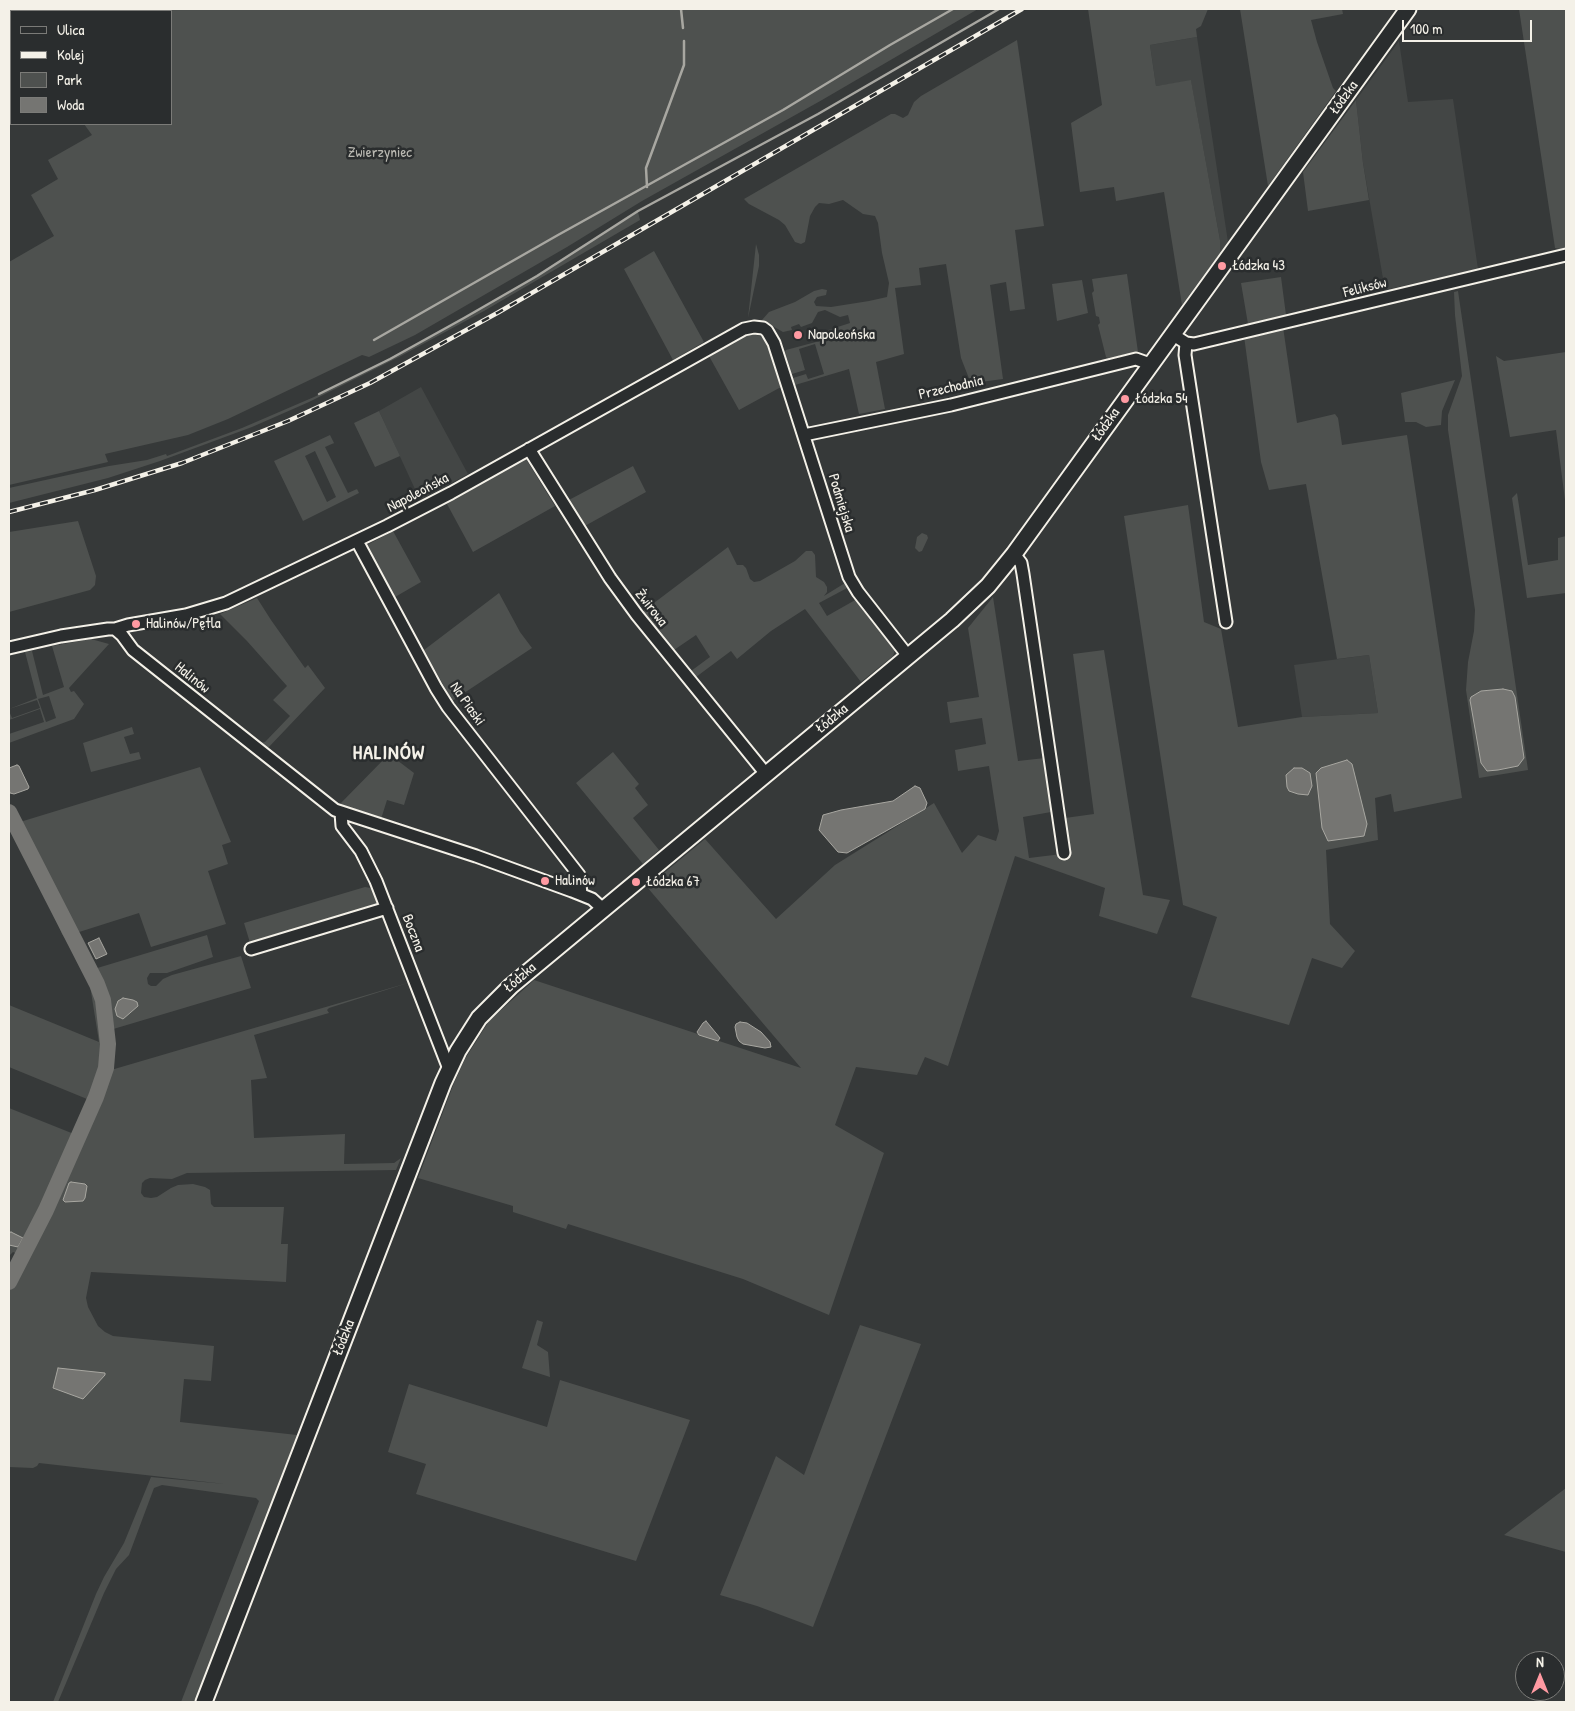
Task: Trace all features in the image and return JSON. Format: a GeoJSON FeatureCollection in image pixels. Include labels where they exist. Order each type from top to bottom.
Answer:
{"type":"FeatureCollection","features":[{"type":"Feature","properties":{"kind":"main road","name":"Łódzka"},"geometry":{"type":"LineString","coordinates":[[204,1702],[449,1069],[469,1034],[492,1004],[511,986],[971,604],[988,586],[1014,554],[1408,9]]}},
{"type":"Feature","properties":{"kind":"street","name":"Feliksów"},"geometry":{"type":"LineString","coordinates":[[1186,343],[1194,344],[1566,255]]}},
{"type":"Feature","properties":{"kind":"street","name":"Napoleońska"},"geometry":{"type":"LineString","coordinates":[[9,648],[192,613],[226,603],[357,542],[451,493],[744,329],[754,326],[763,328],[771,335],[774,343]]}},
{"type":"Feature","properties":{"kind":"street"},"geometry":{"type":"LineString","coordinates":[[1172,334],[1186,343],[1184,354],[1226,622]]}},
{"type":"Feature","properties":{"kind":"street","name":"Podmiejska"},"geometry":{"type":"LineString","coordinates":[[774,343],[849,577],[858,592],[908,656]]}},
{"type":"Feature","properties":{"kind":"street","name":"Przechodnia"},"geometry":{"type":"LineString","coordinates":[[804,436],[951,404],[1136,359],[1150,364]]}},
{"type":"Feature","properties":{"kind":"street","name":"Żwirowa"},"geometry":{"type":"LineString","coordinates":[[529,448],[610,578],[642,622],[766,774]]}},
{"type":"Feature","properties":{"kind":"street","name":"Na Piaski"},"geometry":{"type":"LineString","coordinates":[[357,542],[448,707],[575,869],[577,893]]}},
{"type":"Feature","properties":{"kind":"street"},"geometry":{"type":"LineString","coordinates":[[1014,554],[1021,563],[1023,574],[1064,853]]}},
{"type":"Feature","properties":{"kind":"street"},"geometry":{"type":"LineString","coordinates":[[125,638],[136,624]]}},
{"type":"Feature","properties":{"kind":"street","name":"Halinów"},"geometry":{"type":"LineString","coordinates":[[114,629],[125,638],[133,650],[329,806],[341,813],[468,854],[577,893],[592,899],[603,909]]}},
{"type":"Feature","properties":{"kind":"street","name":"Boczna"},"geometry":{"type":"LineString","coordinates":[[341,813],[342,826],[366,859],[387,908],[449,1069]]}},
{"type":"Feature","properties":{"kind":"street"},"geometry":{"type":"LineString","coordinates":[[251,949],[387,908]]}},
{"type":"Feature","properties":{"kind":"shaded area"},"geometry":{"type":"Polygon","coordinates":[[[1197,37],[1228,242],[1220,253],[1220,240],[1191,81],[1156,86],[1150,45],[1197,37]]]}},
{"type":"Feature","properties":{"kind":"shaded area"},"geometry":{"type":"Polygon","coordinates":[[[1399,41],[1408,102],[1453,99],[1478,269],[1385,290],[1363,163],[1356,100],[1399,41]]]}},
{"type":"Feature","properties":{"kind":"shaded area"},"geometry":{"type":"Polygon","coordinates":[[[421,387],[468,474],[420,500],[379,411],[421,387]]]}},
{"type":"Feature","properties":{"kind":"shaded area"},"geometry":{"type":"Polygon","coordinates":[[[1369,655],[1378,713],[1302,717],[1294,665],[1369,655]]]}},
{"type":"Feature","properties":{"kind":"green space","name":"Zwierzyniec"},"geometry":{"type":"Polygon","coordinates":[[[23,9],[978,9],[822,100],[642,201],[415,335],[369,357],[362,355],[228,419],[188,435],[105,454],[108,462],[9,485],[9,262],[54,236],[31,195],[58,179],[48,160],[92,135],[85,125],[172,125],[172,10],[23,9]]]}},
{"type":"Feature","properties":{"kind":"green space"},"geometry":{"type":"Polygon","coordinates":[[[1088,9],[1208,9],[1201,26],[1196,29],[1197,37],[1150,45],[1156,86],[1191,80],[1220,240],[1220,253],[1182,305],[1164,192],[1116,201],[1114,187],[1080,192],[1071,123],[1102,105],[1088,9]]]}},
{"type":"Feature","properties":{"kind":"green space"},"geometry":{"type":"Polygon","coordinates":[[[1240,9],[1342,9],[1343,14],[1311,20],[1333,88],[1336,91],[1268,186],[1240,9]]]}},
{"type":"Feature","properties":{"kind":"green space"},"geometry":{"type":"Polygon","coordinates":[[[1519,9],[1566,9],[1566,250],[1555,248],[1519,9]]]}},
{"type":"Feature","properties":{"kind":"green space"},"geometry":{"type":"Polygon","coordinates":[[[1017,40],[1044,226],[1015,230],[1025,309],[1010,311],[1006,282],[990,285],[1003,379],[973,383],[970,381],[961,358],[946,264],[919,268],[921,285],[895,288],[904,354],[876,362],[885,409],[859,414],[849,369],[795,385],[793,378],[806,374],[808,379],[824,374],[815,344],[799,349],[805,370],[792,374],[786,350],[827,339],[826,336],[814,340],[813,335],[850,323],[848,315],[840,317],[825,310],[818,312],[812,323],[801,327],[799,324],[791,327],[792,330],[783,332],[762,320],[769,312],[822,289],[827,290],[826,295],[817,297],[814,302],[816,306],[831,307],[887,297],[889,283],[878,223],[875,216],[863,214],[843,200],[829,204],[819,203],[810,216],[805,242],[801,244],[795,242],[785,225],[779,220],[749,204],[744,199],[891,114],[903,118],[908,115],[914,102],[921,96],[1017,40]]]}},
{"type":"Feature","properties":{"kind":"green space"},"geometry":{"type":"Polygon","coordinates":[[[1356,100],[1369,200],[1308,211],[1303,172],[1356,100]]]}},
{"type":"Feature","properties":{"kind":"green space"},"geometry":{"type":"Polygon","coordinates":[[[638,212],[640,220],[484,311],[399,357],[309,402],[252,427],[160,461],[108,478],[9,503],[9,488],[109,466],[147,460],[166,454],[167,456],[242,428],[314,397],[386,361],[477,311],[541,274],[638,212]]]}},
{"type":"Feature","properties":{"kind":"green space"},"geometry":{"type":"Polygon","coordinates":[[[756,244],[759,266],[748,318],[756,244]]]}},
{"type":"Feature","properties":{"kind":"green space"},"geometry":{"type":"Polygon","coordinates":[[[654,251],[704,342],[673,360],[624,269],[654,251]]]}},
{"type":"Feature","properties":{"kind":"green space"},"geometry":{"type":"Polygon","coordinates":[[[1127,274],[1138,352],[1108,358],[1106,357],[1098,325],[1100,323],[1099,317],[1096,316],[1092,293],[1094,291],[1092,279],[1127,274]]]}},
{"type":"Feature","properties":{"kind":"green space"},"geometry":{"type":"Polygon","coordinates":[[[1281,277],[1286,315],[1248,324],[1241,283],[1281,277]]]}},
{"type":"Feature","properties":{"kind":"green space"},"geometry":{"type":"Polygon","coordinates":[[[1082,280],[1088,313],[1057,321],[1052,284],[1082,280]]]}},
{"type":"Feature","properties":{"kind":"green space"},"geometry":{"type":"Polygon","coordinates":[[[1458,291],[1528,770],[1479,778],[1466,690],[1475,610],[1448,430],[1448,415],[1462,376],[1455,315],[1454,292],[1458,291]]]}},
{"type":"Feature","properties":{"kind":"green space"},"geometry":{"type":"Polygon","coordinates":[[[1283,327],[1297,423],[1335,414],[1338,418],[1342,445],[1407,435],[1462,798],[1394,812],[1391,794],[1375,798],[1378,840],[1326,850],[1330,924],[1355,951],[1342,968],[1312,958],[1289,1025],[1191,997],[1217,917],[1183,905],[1124,516],[1188,505],[1204,622],[1221,629],[1238,727],[1302,717],[1378,713],[1369,655],[1337,659],[1306,484],[1269,490],[1261,462],[1244,336],[1283,327]]]}},
{"type":"Feature","properties":{"kind":"green space"},"geometry":{"type":"Polygon","coordinates":[[[750,333],[766,338],[781,387],[739,410],[709,356],[750,333]]]}},
{"type":"Feature","properties":{"kind":"green space"},"geometry":{"type":"Polygon","coordinates":[[[1566,352],[1566,508],[1556,430],[1510,437],[1496,356],[1504,361],[1566,352]]]}},
{"type":"Feature","properties":{"kind":"green space"},"geometry":{"type":"Polygon","coordinates":[[[1455,380],[1442,411],[1441,425],[1426,427],[1416,422],[1405,422],[1401,393],[1455,380]]]}},
{"type":"Feature","properties":{"kind":"green space"},"geometry":{"type":"Polygon","coordinates":[[[379,411],[400,456],[375,467],[354,423],[379,411]]]}},
{"type":"Feature","properties":{"kind":"green space"},"geometry":{"type":"Polygon","coordinates":[[[330,435],[334,443],[325,447],[348,493],[357,489],[359,493],[303,521],[274,461],[330,435]],[[315,451],[305,456],[327,502],[336,497],[315,451]]]}},
{"type":"Feature","properties":{"kind":"green space"},"geometry":{"type":"Polygon","coordinates":[[[525,459],[555,506],[473,552],[447,504],[525,459]]]}},
{"type":"Feature","properties":{"kind":"green space"},"geometry":{"type":"Polygon","coordinates":[[[633,466],[646,492],[583,527],[567,501],[633,466]]]}},
{"type":"Feature","properties":{"kind":"green space"},"geometry":{"type":"Polygon","coordinates":[[[1517,493],[1528,565],[1558,560],[1558,538],[1566,536],[1566,593],[1527,598],[1512,498],[1517,493]]]}},
{"type":"Feature","properties":{"kind":"green space"},"geometry":{"type":"Polygon","coordinates":[[[78,521],[96,576],[95,585],[90,590],[9,612],[9,532],[78,521]]]}},
{"type":"Feature","properties":{"kind":"green space"},"geometry":{"type":"Polygon","coordinates":[[[393,531],[421,582],[395,597],[367,545],[393,531]]]}},
{"type":"Feature","properties":{"kind":"green space"},"geometry":{"type":"Polygon","coordinates":[[[922,533],[927,535],[928,538],[922,551],[919,552],[915,548],[917,537],[922,533]]]}},
{"type":"Feature","properties":{"kind":"green space"},"geometry":{"type":"Polygon","coordinates":[[[728,547],[737,565],[743,565],[746,568],[750,579],[754,582],[760,581],[795,561],[806,551],[812,551],[815,555],[816,577],[824,582],[827,587],[827,592],[824,596],[845,583],[849,587],[819,603],[827,616],[857,599],[893,644],[895,650],[893,656],[861,682],[805,609],[771,631],[737,659],[731,651],[696,677],[691,671],[710,657],[696,635],[674,650],[642,612],[728,547]]]}},
{"type":"Feature","properties":{"kind":"green space"},"geometry":{"type":"Polygon","coordinates":[[[499,593],[520,632],[532,648],[452,701],[424,650],[499,593]]]}},
{"type":"Feature","properties":{"kind":"green space"},"geometry":{"type":"Polygon","coordinates":[[[993,597],[1018,761],[1045,758],[1051,812],[1023,817],[1029,858],[1070,853],[1065,818],[1094,814],[1073,654],[1104,650],[1143,895],[1170,900],[1157,934],[1099,916],[1105,888],[1015,856],[948,1066],[925,1057],[917,1075],[856,1067],[835,1125],[884,1153],[829,1315],[743,1279],[568,1224],[566,1229],[513,1212],[513,1206],[418,1178],[465,1059],[489,1021],[534,980],[801,1068],[647,887],[705,839],[776,919],[835,865],[934,803],[962,853],[978,835],[996,841],[999,831],[989,766],[958,771],[955,750],[986,744],[982,718],[950,723],[947,702],[979,697],[968,628],[993,597]]]}},
{"type":"Feature","properties":{"kind":"green space"},"geometry":{"type":"Polygon","coordinates":[[[257,598],[305,668],[308,665],[325,688],[267,749],[260,743],[265,742],[290,716],[273,700],[287,686],[220,614],[257,598]]]}},
{"type":"Feature","properties":{"kind":"green space"},"geometry":{"type":"Polygon","coordinates":[[[91,639],[109,644],[69,688],[71,692],[74,691],[84,704],[74,719],[9,743],[9,734],[44,722],[40,709],[9,720],[9,711],[12,718],[40,708],[37,700],[9,709],[37,698],[25,652],[32,651],[43,695],[64,687],[52,646],[91,639]],[[49,696],[38,699],[46,722],[56,718],[49,696]]]}},
{"type":"Feature","properties":{"kind":"green space"},"geometry":{"type":"Polygon","coordinates":[[[132,727],[134,734],[124,737],[130,754],[139,752],[141,759],[91,772],[83,743],[132,727]]]}},
{"type":"Feature","properties":{"kind":"green space"},"geometry":{"type":"Polygon","coordinates":[[[613,752],[639,784],[635,788],[648,805],[633,818],[659,850],[643,864],[576,783],[613,752]]]}},
{"type":"Feature","properties":{"kind":"green space"},"geometry":{"type":"Polygon","coordinates":[[[389,754],[414,773],[404,805],[387,800],[381,819],[338,806],[389,754]]]}},
{"type":"Feature","properties":{"kind":"green space"},"geometry":{"type":"Polygon","coordinates":[[[200,767],[231,842],[222,845],[228,864],[208,871],[226,924],[151,947],[139,913],[76,933],[94,969],[207,935],[213,957],[167,973],[150,973],[147,978],[148,984],[156,986],[163,979],[172,975],[241,956],[251,988],[110,1030],[112,1040],[111,1070],[411,982],[329,1008],[327,1010],[329,1013],[254,1035],[267,1078],[251,1080],[254,1138],[345,1134],[344,1164],[394,1163],[401,1158],[396,1170],[187,1173],[172,1179],[150,1178],[142,1183],[141,1193],[144,1197],[157,1197],[178,1185],[193,1184],[210,1190],[211,1204],[214,1207],[284,1207],[281,1244],[288,1244],[286,1282],[91,1272],[86,1298],[88,1307],[98,1326],[113,1336],[214,1346],[211,1381],[184,1379],[180,1422],[297,1435],[276,1490],[281,1491],[199,1702],[181,1702],[259,1501],[256,1498],[162,1485],[154,1488],[129,1555],[116,1569],[58,1702],[53,1702],[96,1594],[124,1543],[151,1477],[225,1484],[39,1463],[33,1468],[9,1467],[9,1271],[17,1274],[26,1258],[13,1252],[9,1256],[9,1108],[74,1134],[87,1099],[9,1067],[9,1005],[99,1042],[88,973],[62,934],[45,891],[9,819],[9,804],[20,822],[200,767]]]}},
{"type":"Feature","properties":{"kind":"green space"},"geometry":{"type":"Polygon","coordinates":[[[365,887],[376,889],[380,899],[373,907],[251,946],[244,923],[365,887]]]}},
{"type":"Feature","properties":{"kind":"green space"},"geometry":{"type":"Polygon","coordinates":[[[537,1320],[543,1322],[537,1345],[548,1352],[550,1377],[522,1368],[537,1320]]]}},
{"type":"Feature","properties":{"kind":"green space"},"geometry":{"type":"Polygon","coordinates":[[[860,1325],[921,1344],[813,1627],[757,1606],[720,1595],[776,1456],[804,1475],[860,1325]]]}},
{"type":"Feature","properties":{"kind":"green space"},"geometry":{"type":"Polygon","coordinates":[[[560,1380],[690,1420],[636,1561],[416,1494],[426,1464],[388,1452],[409,1384],[547,1427],[560,1380]]]}},
{"type":"Feature","properties":{"kind":"green space"},"geometry":{"type":"Polygon","coordinates":[[[1566,1488],[1566,1552],[1504,1535],[1566,1488]]]}},
{"type":"Feature","properties":{"kind":"water"},"geometry":{"type":"Polygon","coordinates":[[[1503,689],[1512,691],[1515,697],[1524,758],[1518,766],[1487,771],[1481,763],[1470,700],[1471,697],[1481,691],[1503,689]]]}},
{"type":"Feature","properties":{"kind":"water"},"geometry":{"type":"Polygon","coordinates":[[[1347,760],[1352,764],[1367,824],[1364,836],[1328,841],[1322,828],[1316,773],[1321,768],[1347,760]]]}},
{"type":"Feature","properties":{"kind":"water"},"geometry":{"type":"Polygon","coordinates":[[[17,765],[29,787],[14,794],[10,793],[9,789],[9,768],[17,765]]]}},
{"type":"Feature","properties":{"kind":"water"},"geometry":{"type":"Polygon","coordinates":[[[1294,768],[1302,768],[1310,773],[1312,786],[1308,795],[1289,791],[1286,775],[1294,768]]]}},
{"type":"Feature","properties":{"kind":"water"},"geometry":{"type":"Polygon","coordinates":[[[915,786],[920,788],[927,803],[925,809],[847,853],[838,852],[819,830],[823,815],[893,801],[915,786]]]}},
{"type":"Feature","properties":{"kind":"water"},"geometry":{"type":"Polygon","coordinates":[[[99,938],[107,954],[96,959],[88,943],[99,938]]]}},
{"type":"Feature","properties":{"kind":"water"},"geometry":{"type":"Polygon","coordinates":[[[123,998],[137,1002],[138,1006],[123,1019],[117,1016],[115,1009],[118,1001],[123,998]]]}},
{"type":"Feature","properties":{"kind":"water"},"geometry":{"type":"Polygon","coordinates":[[[706,1021],[720,1038],[718,1041],[699,1035],[697,1032],[706,1021]]]}},
{"type":"Feature","properties":{"kind":"water"},"geometry":{"type":"Polygon","coordinates":[[[740,1022],[747,1023],[761,1032],[770,1042],[771,1047],[765,1048],[743,1044],[739,1041],[735,1027],[740,1022]]]}},
{"type":"Feature","properties":{"kind":"water"},"geometry":{"type":"Polygon","coordinates":[[[71,1182],[87,1186],[83,1201],[65,1202],[63,1200],[71,1182]]]}},
{"type":"Feature","properties":{"kind":"water"},"geometry":{"type":"Polygon","coordinates":[[[11,1232],[23,1238],[18,1247],[9,1245],[9,1233],[11,1232]]]}},
{"type":"Feature","properties":{"kind":"water"},"geometry":{"type":"Polygon","coordinates":[[[58,1368],[105,1373],[105,1375],[83,1399],[53,1388],[58,1368]]]}},
{"type":"Feature","properties":{"kind":"waterway"},"geometry":{"type":"LineString","coordinates":[[67,10],[75,9]]}},
{"type":"Feature","properties":{"kind":"waterway"},"geometry":{"type":"LineString","coordinates":[[681,9],[683,28]]}},
{"type":"Feature","properties":{"kind":"waterway"},"geometry":{"type":"LineString","coordinates":[[374,340],[783,110],[953,9]]}},
{"type":"Feature","properties":{"kind":"waterway"},"geometry":{"type":"LineString","coordinates":[[319,394],[390,359],[464,318],[537,276],[638,211],[818,114],[999,9]]}},
{"type":"Feature","properties":{"kind":"waterway"},"geometry":{"type":"LineString","coordinates":[[647,187],[646,168],[684,65],[684,41]]}},
{"type":"Feature","properties":{"kind":"waterway"},"geometry":{"type":"LineString","coordinates":[[9,812],[97,984],[103,1000],[108,1044],[106,1068],[96,1097],[46,1210],[9,1282]]}},
{"type":"Feature","properties":{"kind":"railway"},"geometry":{"type":"LineString","coordinates":[[9,512],[95,490],[182,463],[288,421],[370,383],[499,312],[1022,9]]}},
{"type":"Feature","properties":{"kind":"place","name":"Łódzka 43"},"geometry":{"type":"Point","coordinates":[1222,266]}},
{"type":"Feature","properties":{"kind":"place","name":"Napoleońska"},"geometry":{"type":"Point","coordinates":[798,335]}},
{"type":"Feature","properties":{"kind":"place","name":"Łódzka 54"},"geometry":{"type":"Point","coordinates":[1125,399]}},
{"type":"Feature","properties":{"kind":"place","name":"Halinów/Pętla"},"geometry":{"type":"Point","coordinates":[136,624]}},
{"type":"Feature","properties":{"kind":"place","name":"Halinów"},"geometry":{"type":"Point","coordinates":[545,881]}},
{"type":"Feature","properties":{"kind":"place","name":"Łódzka 67"},"geometry":{"type":"Point","coordinates":[636,882]}},
{"type":"Feature","properties":{"kind":"district","name":"HALINÓW"},"geometry":{"type":"Point","coordinates":[389,754]}}]}
